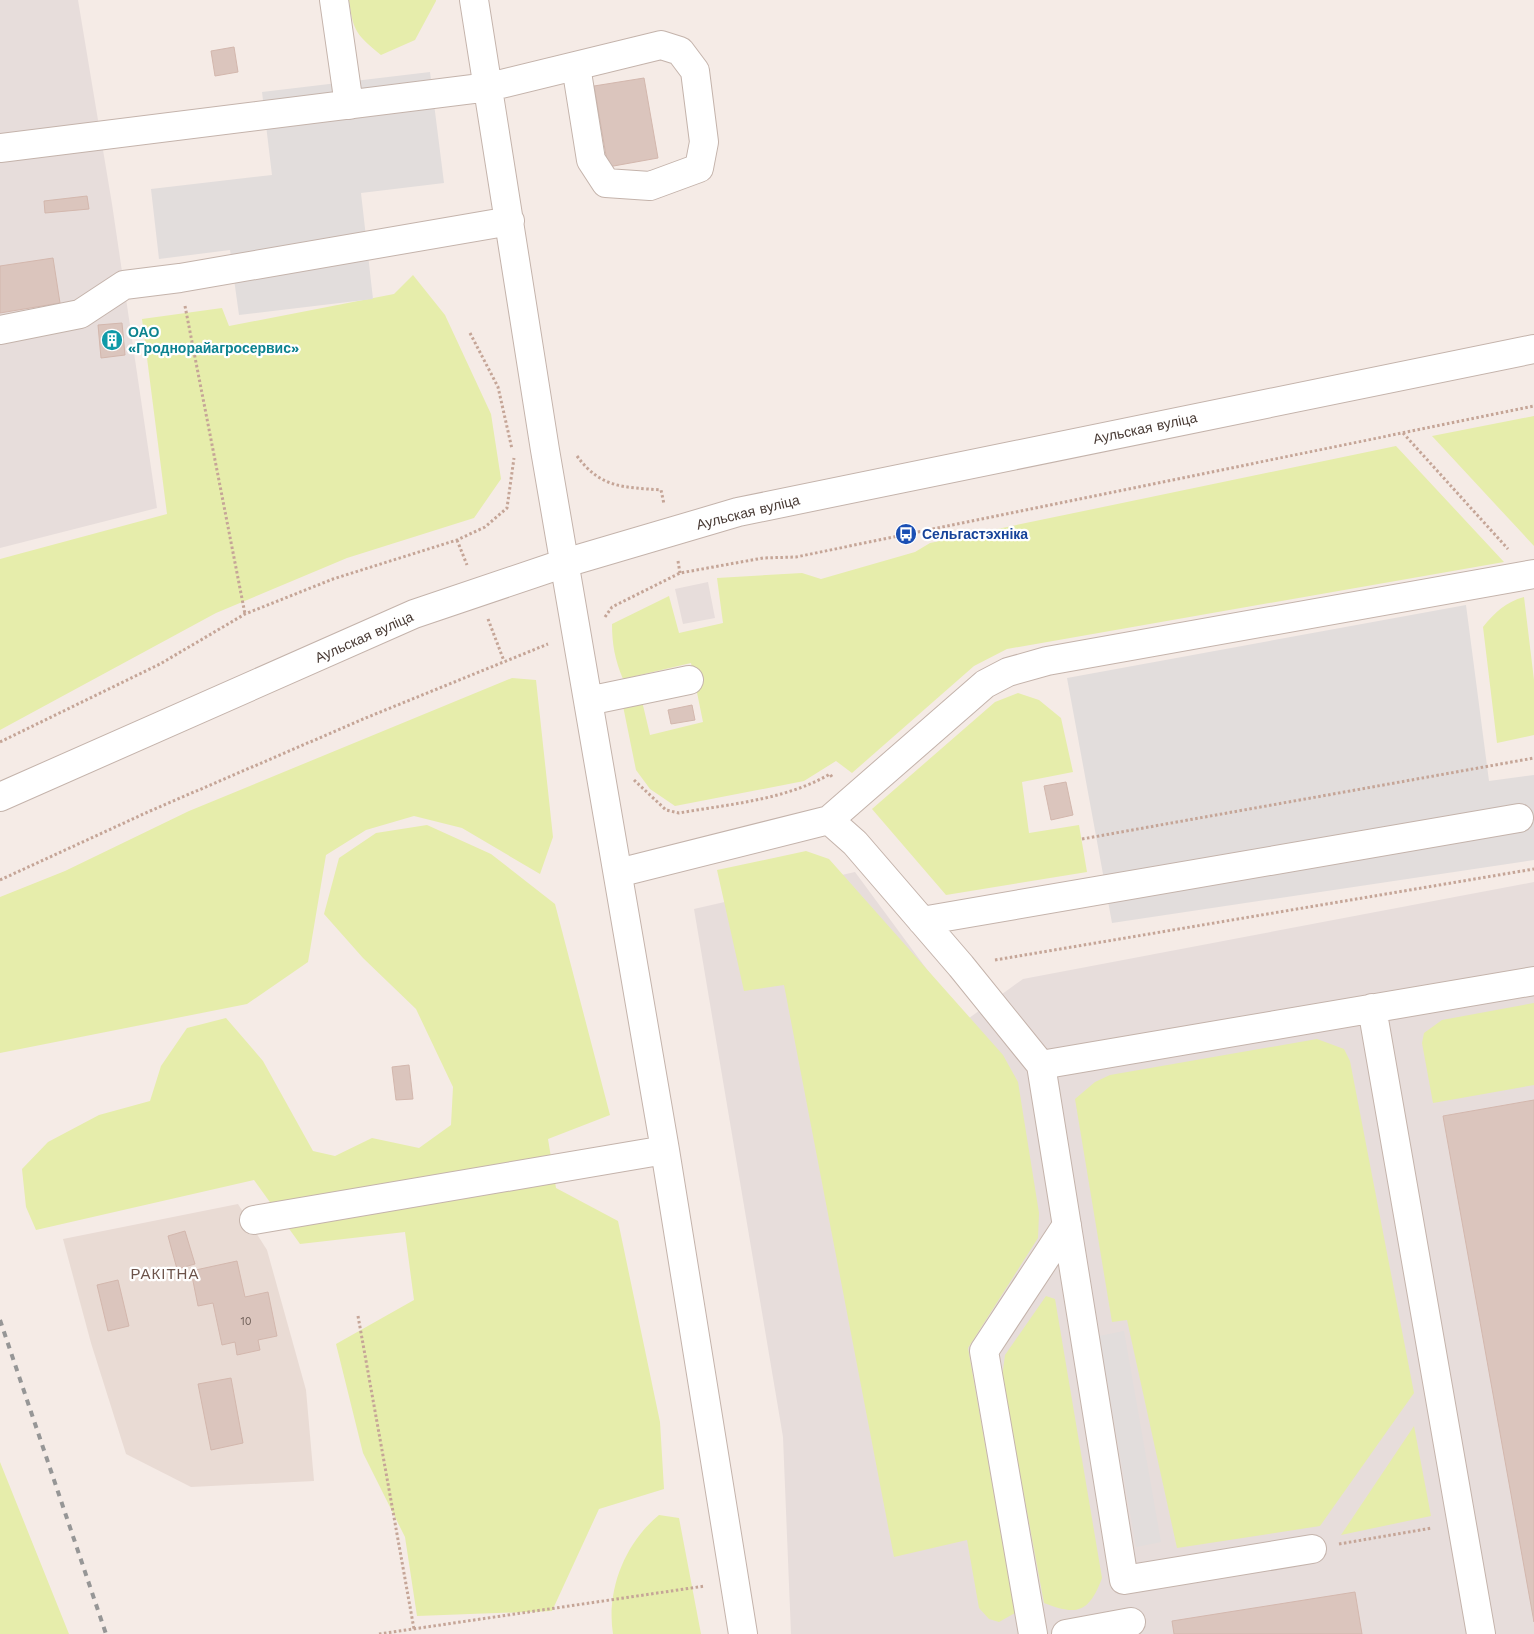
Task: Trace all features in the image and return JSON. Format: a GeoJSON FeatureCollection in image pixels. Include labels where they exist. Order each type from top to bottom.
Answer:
{"type":"FeatureCollection","features":[{"type":"Feature","properties":{"kind":"street"},"geometry":{"type":"LineString","coordinates":[[334,0],[349,105]]}},
{"type":"Feature","properties":{"kind":"street"},"geometry":{"type":"LineString","coordinates":[[474,0],[545,450],[665,1150],[743,1634]]}},
{"type":"Feature","properties":{"kind":"street"},"geometry":{"type":"LineString","coordinates":[[0,148],[488,87],[661,45],[680,50],[695,71],[704,142],[699,168],[650,186],[606,183],[590,160],[576,66]]}},
{"type":"Feature","properties":{"kind":"street"},"geometry":{"type":"LineString","coordinates":[[0,330],[80,314],[124,285],[180,278],[510,221]]}},
{"type":"Feature","properties":{"kind":"street","name":"Аульская вуліца"},"geometry":{"type":"LineString","coordinates":[[0,797],[414,614],[565,563],[738,512],[1534,349]]}},
{"type":"Feature","properties":{"kind":"street"},"geometry":{"type":"LineString","coordinates":[[618,873],[829,820],[985,684],[1008,672],[1047,661],[1532,574]]}},
{"type":"Feature","properties":{"kind":"street"},"geometry":{"type":"LineString","coordinates":[[588,702],[689,680]]}},
{"type":"Feature","properties":{"kind":"street"},"geometry":{"type":"LineString","coordinates":[[922,921],[1520,818]]}},
{"type":"Feature","properties":{"kind":"street"},"geometry":{"type":"LineString","coordinates":[[829,820],[854,843],[922,921],[1041,1064],[1132,1628],[1066,1634]]}},
{"type":"Feature","properties":{"kind":"street"},"geometry":{"type":"LineString","coordinates":[[1041,1064],[1534,981]]}},
{"type":"Feature","properties":{"kind":"street"},"geometry":{"type":"LineString","coordinates":[[1372,1008],[1481,1634]]}},
{"type":"Feature","properties":{"kind":"street"},"geometry":{"type":"LineString","coordinates":[[254,1220],[665,1150]]}},
{"type":"Feature","properties":{"kind":"street"},"geometry":{"type":"LineString","coordinates":[[1033,1634],[984,1351],[1067,1225]]}},
{"type":"Feature","properties":{"kind":"street"},"geometry":{"type":"LineString","coordinates":[[1124,1580],[1312,1549]]}},
{"type":"Feature","properties":{"kind":"path"},"geometry":{"type":"LineString","coordinates":[[180,278],[245,614]]}},
{"type":"Feature","properties":{"kind":"path"},"geometry":{"type":"LineString","coordinates":[[0,742],[160,664],[245,614],[333,579],[457,540],[485,527],[507,508],[514,459],[498,387],[470,334]]}},
{"type":"Feature","properties":{"kind":"path"},"geometry":{"type":"LineString","coordinates":[[0,880],[150,811],[368,717],[544,645],[598,629],[612,607],[680,572],[763,558],[796,557],[1534,406]]}},
{"type":"Feature","properties":{"kind":"path"},"geometry":{"type":"LineString","coordinates":[[1403,433],[1532,574]]}},
{"type":"Feature","properties":{"kind":"path"},"geometry":{"type":"LineString","coordinates":[[573,450],[582,463],[606,483],[661,490]]}},
{"type":"Feature","properties":{"kind":"path"},"geometry":{"type":"LineString","coordinates":[[1082,839],[1534,758]]}},
{"type":"Feature","properties":{"kind":"path"},"geometry":{"type":"LineString","coordinates":[[961,966],[1534,868]]}},
{"type":"Feature","properties":{"kind":"path"},"geometry":{"type":"LineString","coordinates":[[358,1316],[414,1629]]}},
{"type":"Feature","properties":{"kind":"path"},"geometry":{"type":"LineString","coordinates":[[1312,1549],[1461,1522]]}},
{"type":"Feature","properties":{"kind":"path"},"geometry":{"type":"LineString","coordinates":[[379,1634],[735,1581]]}},
{"type":"Feature","properties":{"kind":"shaded area"},"geometry":{"type":"Polygon","coordinates":[[[0,0],[78,0],[112,204],[157,508],[0,548],[0,0]]]}},
{"type":"Feature","properties":{"kind":"shaded area"},"geometry":{"type":"Polygon","coordinates":[[[430,72],[444,183],[361,193],[373,299],[239,315],[230,250],[159,259],[151,189],[272,175],[262,92],[430,72]]]}},
{"type":"Feature","properties":{"kind":"shaded area"},"geometry":{"type":"Polygon","coordinates":[[[708,582],[715,618],[683,624],[675,589],[708,582]]]}},
{"type":"Feature","properties":{"kind":"shaded area"},"geometry":{"type":"Polygon","coordinates":[[[1466,605],[1489,781],[1534,775],[1534,860],[1112,923],[1067,678],[1466,605]]]}},
{"type":"Feature","properties":{"kind":"shaded area"},"geometry":{"type":"Polygon","coordinates":[[[855,872],[965,1021],[1023,979],[1534,882],[1534,1634],[791,1634],[783,1437],[694,909],[855,872]]]}},
{"type":"Feature","properties":{"kind":"shaded area"},"geometry":{"type":"Polygon","coordinates":[[[238,1204],[267,1250],[306,1390],[314,1481],[191,1487],[126,1454],[91,1343],[63,1239],[238,1204]]]}},
{"type":"Feature","properties":{"kind":"shaded area"},"geometry":{"type":"Polygon","coordinates":[[[1124,1331],[1161,1542],[1136,1547],[1099,1336],[1124,1331]]]}},
{"type":"Feature","properties":{"kind":"green space"},"geometry":{"type":"Polygon","coordinates":[[[349,0],[436,1],[415,40],[381,55],[358,32],[352,19],[349,0]]]}},
{"type":"Feature","properties":{"kind":"green space"},"geometry":{"type":"Polygon","coordinates":[[[413,275],[445,315],[491,414],[501,479],[474,518],[347,558],[216,613],[0,730],[0,559],[167,514],[142,319],[222,308],[229,326],[394,294],[413,275]]]}},
{"type":"Feature","properties":{"kind":"green space"},"geometry":{"type":"Polygon","coordinates":[[[1534,416],[1534,546],[1432,436],[1534,416]]]}},
{"type":"Feature","properties":{"kind":"green space"},"geometry":{"type":"Polygon","coordinates":[[[1396,446],[1504,562],[1007,649],[974,666],[852,773],[836,761],[804,781],[675,806],[650,789],[636,770],[623,706],[642,701],[650,735],[703,722],[691,663],[623,679],[616,659],[612,624],[669,596],[679,633],[723,623],[717,578],[802,573],[821,579],[915,552],[930,543],[1396,446]]]}},
{"type":"Feature","properties":{"kind":"green space"},"geometry":{"type":"Polygon","coordinates":[[[1524,597],[1534,680],[1534,735],[1497,743],[1483,627],[1501,608],[1524,597]]]}},
{"type":"Feature","properties":{"kind":"green space"},"geometry":{"type":"Polygon","coordinates":[[[512,678],[536,680],[553,837],[540,874],[462,828],[414,816],[366,830],[326,855],[308,962],[247,1004],[0,1053],[0,897],[65,871],[189,811],[512,678]]]}},
{"type":"Feature","properties":{"kind":"green space"},"geometry":{"type":"Polygon","coordinates":[[[1018,693],[1039,700],[1061,718],[1073,772],[1022,782],[1029,833],[1079,825],[1087,872],[946,895],[872,809],[995,702],[1018,693]]]}},
{"type":"Feature","properties":{"kind":"green space"},"geometry":{"type":"Polygon","coordinates":[[[427,825],[491,854],[555,904],[610,1115],[548,1139],[556,1188],[618,1221],[660,1422],[664,1489],[599,1509],[552,1611],[417,1616],[405,1537],[363,1453],[336,1344],[414,1300],[405,1232],[300,1244],[254,1180],[36,1230],[26,1207],[22,1169],[48,1142],[99,1115],[150,1101],[161,1066],[187,1028],[226,1018],[263,1061],[313,1151],[335,1156],[372,1138],[419,1148],[451,1125],[453,1087],[416,1009],[363,958],[324,914],[339,858],[376,833],[427,825]]]}},
{"type":"Feature","properties":{"kind":"green space"},"geometry":{"type":"Polygon","coordinates":[[[806,851],[829,859],[1003,1055],[1018,1082],[1039,1213],[1038,1238],[968,1348],[1015,1613],[999,1622],[989,1619],[979,1608],[967,1540],[894,1557],[784,985],[744,991],[717,870],[806,851]]]}},
{"type":"Feature","properties":{"kind":"green space"},"geometry":{"type":"Polygon","coordinates":[[[1534,1003],[1534,1085],[1433,1103],[1422,1043],[1424,1033],[1442,1020],[1534,1003]]]}},
{"type":"Feature","properties":{"kind":"green space"},"geometry":{"type":"Polygon","coordinates":[[[1317,1039],[1344,1049],[1350,1061],[1414,1393],[1320,1526],[1177,1548],[1127,1320],[1112,1322],[1075,1099],[1095,1082],[1110,1075],[1317,1039]]]}},
{"type":"Feature","properties":{"kind":"green space"},"geometry":{"type":"Polygon","coordinates":[[[1046,1296],[1055,1299],[1102,1578],[1087,1605],[1073,1610],[1065,1610],[1044,1603],[1002,1378],[1005,1355],[1046,1296]]]}},
{"type":"Feature","properties":{"kind":"green space"},"geometry":{"type":"Polygon","coordinates":[[[1414,1426],[1431,1516],[1341,1535],[1414,1426]]]}},
{"type":"Feature","properties":{"kind":"green space"},"geometry":{"type":"Polygon","coordinates":[[[0,1462],[69,1634],[0,1634],[0,1462]]]}},
{"type":"Feature","properties":{"kind":"green space"},"geometry":{"type":"Polygon","coordinates":[[[659,1515],[679,1518],[701,1634],[613,1634],[612,1601],[621,1568],[636,1539],[659,1515]]]}},
{"type":"Feature","properties":{"kind":"building"},"geometry":{"type":"Polygon","coordinates":[[[234,47],[238,72],[215,76],[211,51],[234,47]]]}},
{"type":"Feature","properties":{"kind":"building"},"geometry":{"type":"Polygon","coordinates":[[[644,78],[658,158],[608,167],[594,86],[644,78]]]}},
{"type":"Feature","properties":{"kind":"building"},"geometry":{"type":"Polygon","coordinates":[[[87,196],[89,209],[45,213],[44,201],[87,196]]]}},
{"type":"Feature","properties":{"kind":"building"},"geometry":{"type":"Polygon","coordinates":[[[53,258],[60,303],[0,313],[0,266],[53,258]]]}},
{"type":"Feature","properties":{"kind":"building","name":"ОАО «Гроднорайагросервис»"},"geometry":{"type":"Polygon","coordinates":[[[122,323],[125,355],[101,358],[98,325],[122,323]]]}},
{"type":"Feature","properties":{"kind":"building"},"geometry":{"type":"Polygon","coordinates":[[[692,705],[695,720],[671,724],[668,710],[692,705]]]}},
{"type":"Feature","properties":{"kind":"building"},"geometry":{"type":"Polygon","coordinates":[[[1066,782],[1073,815],[1051,820],[1044,786],[1066,782]]]}},
{"type":"Feature","properties":{"kind":"building"},"geometry":{"type":"Polygon","coordinates":[[[409,1065],[413,1099],[396,1100],[392,1067],[409,1065]]]}},
{"type":"Feature","properties":{"kind":"building"},"geometry":{"type":"Polygon","coordinates":[[[1534,1100],[1534,1622],[1443,1116],[1534,1100]]]}},
{"type":"Feature","properties":{"kind":"building"},"geometry":{"type":"Polygon","coordinates":[[[185,1231],[195,1264],[177,1269],[168,1236],[185,1231]]]}},
{"type":"Feature","properties":{"kind":"building"},"geometry":{"type":"Polygon","coordinates":[[[237,1261],[245,1297],[268,1292],[277,1336],[258,1340],[260,1350],[237,1355],[235,1342],[222,1345],[213,1303],[198,1306],[191,1271],[237,1261]]]}},
{"type":"Feature","properties":{"kind":"building"},"geometry":{"type":"Polygon","coordinates":[[[118,1280],[129,1326],[108,1331],[97,1285],[118,1280]]]}},
{"type":"Feature","properties":{"kind":"building"},"geometry":{"type":"Polygon","coordinates":[[[231,1378],[243,1443],[211,1450],[198,1384],[231,1378]]]}},
{"type":"Feature","properties":{"kind":"building"},"geometry":{"type":"Polygon","coordinates":[[[1355,1592],[1362,1634],[1174,1634],[1172,1621],[1355,1592]]]}},
{"type":"Feature","properties":{"kind":"railway"},"geometry":{"type":"LineString","coordinates":[[0,1320],[106,1634]]}},
{"type":"Feature","properties":{"kind":"place","name":"ОАО «Гроднорайагросервис»"},"geometry":{"type":"Point","coordinates":[112,340]}},
{"type":"Feature","properties":{"kind":"place","name":"Сельгастэхніка"},"geometry":{"type":"Point","coordinates":[906,534]}},
{"type":"Feature","properties":{"kind":"district","name":"РАКІТНА"},"geometry":{"type":"Point","coordinates":[165,1274]}}]}
